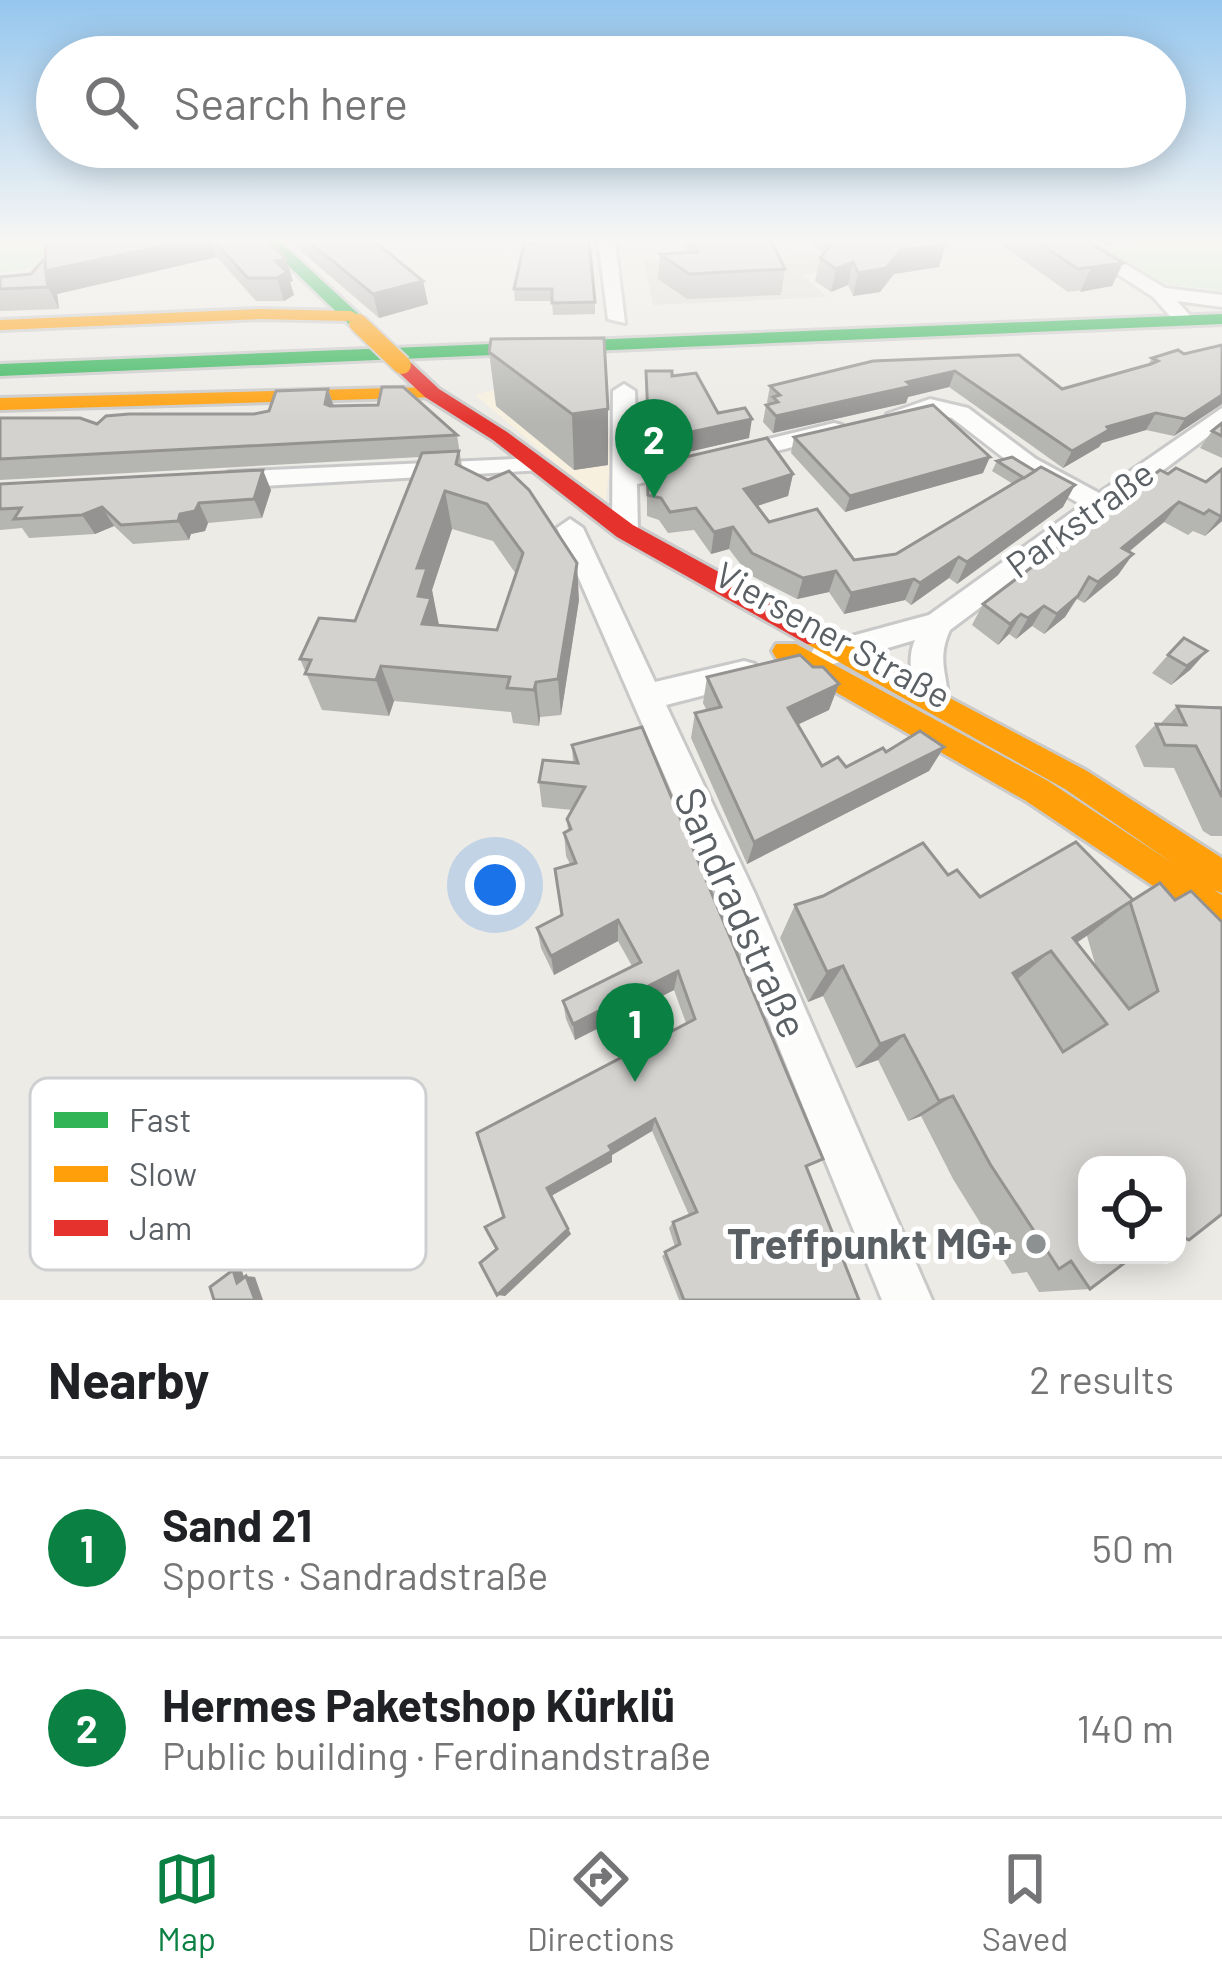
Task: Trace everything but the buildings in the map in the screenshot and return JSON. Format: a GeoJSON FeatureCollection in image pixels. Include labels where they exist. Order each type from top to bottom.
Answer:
{"type":"FeatureCollection","features":[{"type":"Feature","properties":{"kind":"main road"},"geometry":{"type":"LineString","coordinates":[[259,314],[300,301]]}},
{"type":"Feature","properties":{"kind":"main road","name":"Viersener Straße"},"geometry":{"type":"LineString","coordinates":[[331,301],[432,393],[625,531],[1076,780],[1222,877]]}},
{"type":"Feature","properties":{"kind":"main road"},"geometry":{"type":"LineString","coordinates":[[0,325],[259,314],[355,320]]}},
{"type":"Feature","properties":{"kind":"main road"},"geometry":{"type":"LineString","coordinates":[[1175,328],[1222,319]]}},
{"type":"Feature","properties":{"kind":"main road"},"geometry":{"type":"LineString","coordinates":[[0,375],[1175,328],[1222,332]]}},
{"type":"Feature","properties":{"kind":"main road"},"geometry":{"type":"LineString","coordinates":[[316,397],[382,380],[402,365]]}},
{"type":"Feature","properties":{"kind":"main road"},"geometry":{"type":"LineString","coordinates":[[0,404],[432,393]]}},
{"type":"Feature","properties":{"kind":"main road","name":"Viersener Straße"},"geometry":{"type":"LineString","coordinates":[[432,393],[434,406],[570,528],[1037,791],[1222,915]]}},
{"type":"Feature","properties":{"kind":"street"},"geometry":{"type":"LineString","coordinates":[[615,301],[618,319]]}},
{"type":"Feature","properties":{"kind":"street"},"geometry":{"type":"LineString","coordinates":[[1163,301],[1175,328]]}},
{"type":"Feature","properties":{"kind":"street"},"geometry":{"type":"LineString","coordinates":[[624,391],[625,531]]}},
{"type":"Feature","properties":{"kind":"street"},"geometry":{"type":"LineString","coordinates":[[624,476],[646,476],[943,406],[960,413],[1027,464],[1100,504]]}},
{"type":"Feature","properties":{"kind":"street","name":"Parkstraße"},"geometry":{"type":"LineString","coordinates":[[645,698],[938,623],[1222,415]]}},
{"type":"Feature","properties":{"kind":"street"},"geometry":{"type":"LineString","coordinates":[[213,481],[535,465]]}},
{"type":"Feature","properties":{"kind":"street","name":"Sandradstraße"},"geometry":{"type":"LineString","coordinates":[[570,528],[741,907],[907,1300]]}},
{"type":"Feature","properties":{"kind":"street"},"geometry":{"type":"LineString","coordinates":[[934,698],[924,653],[938,623]]}},
{"type":"Feature","properties":{"kind":"shaded area"},"geometry":{"type":"Polygon","coordinates":[[[652,301],[747,301],[653,305],[652,301]]]}},
{"type":"Feature","properties":{"kind":"shaded area"},"geometry":{"type":"Polygon","coordinates":[[[606,388],[610,466],[605,505],[475,395],[497,389],[606,388]]]}},
{"type":"Feature","properties":{"kind":"traffic: fast"},"geometry":{"type":"LineString","coordinates":[[334,301],[358,323]]}},
{"type":"Feature","properties":{"kind":"traffic: fast"},"geometry":{"type":"LineString","coordinates":[[0,370],[1222,319]]}},
{"type":"Feature","properties":{"kind":"traffic: slow"},"geometry":{"type":"LineString","coordinates":[[0,325],[259,314],[351,316]]}},
{"type":"Feature","properties":{"kind":"traffic: slow"},"geometry":{"type":"LineString","coordinates":[[358,323],[402,365]]}},
{"type":"Feature","properties":{"kind":"traffic: slow"},"geometry":{"type":"LineString","coordinates":[[0,404],[432,393]]}},
{"type":"Feature","properties":{"kind":"traffic: slow"},"geometry":{"type":"LineString","coordinates":[[816,637],[1076,780],[1222,877]]}},
{"type":"Feature","properties":{"kind":"traffic: slow"},"geometry":{"type":"LineString","coordinates":[[786,651],[1037,791],[1222,915]]}},
{"type":"Feature","properties":{"kind":"traffic: jam"},"geometry":{"type":"LineString","coordinates":[[402,365],[432,393],[500,436],[625,531],[816,637]]}},
{"type":"Feature","properties":{"kind":"place","name":"Hermes Paketshop Kürklü"},"geometry":{"type":"Point","coordinates":[654,498]}},
{"type":"Feature","properties":{"kind":"place","name":"Sand 21"},"geometry":{"type":"Point","coordinates":[635,1082]}},
{"type":"Feature","properties":{"kind":"place","name":"Treffpunkt MG+"},"geometry":{"type":"Point","coordinates":[1036,1244]}}]}
